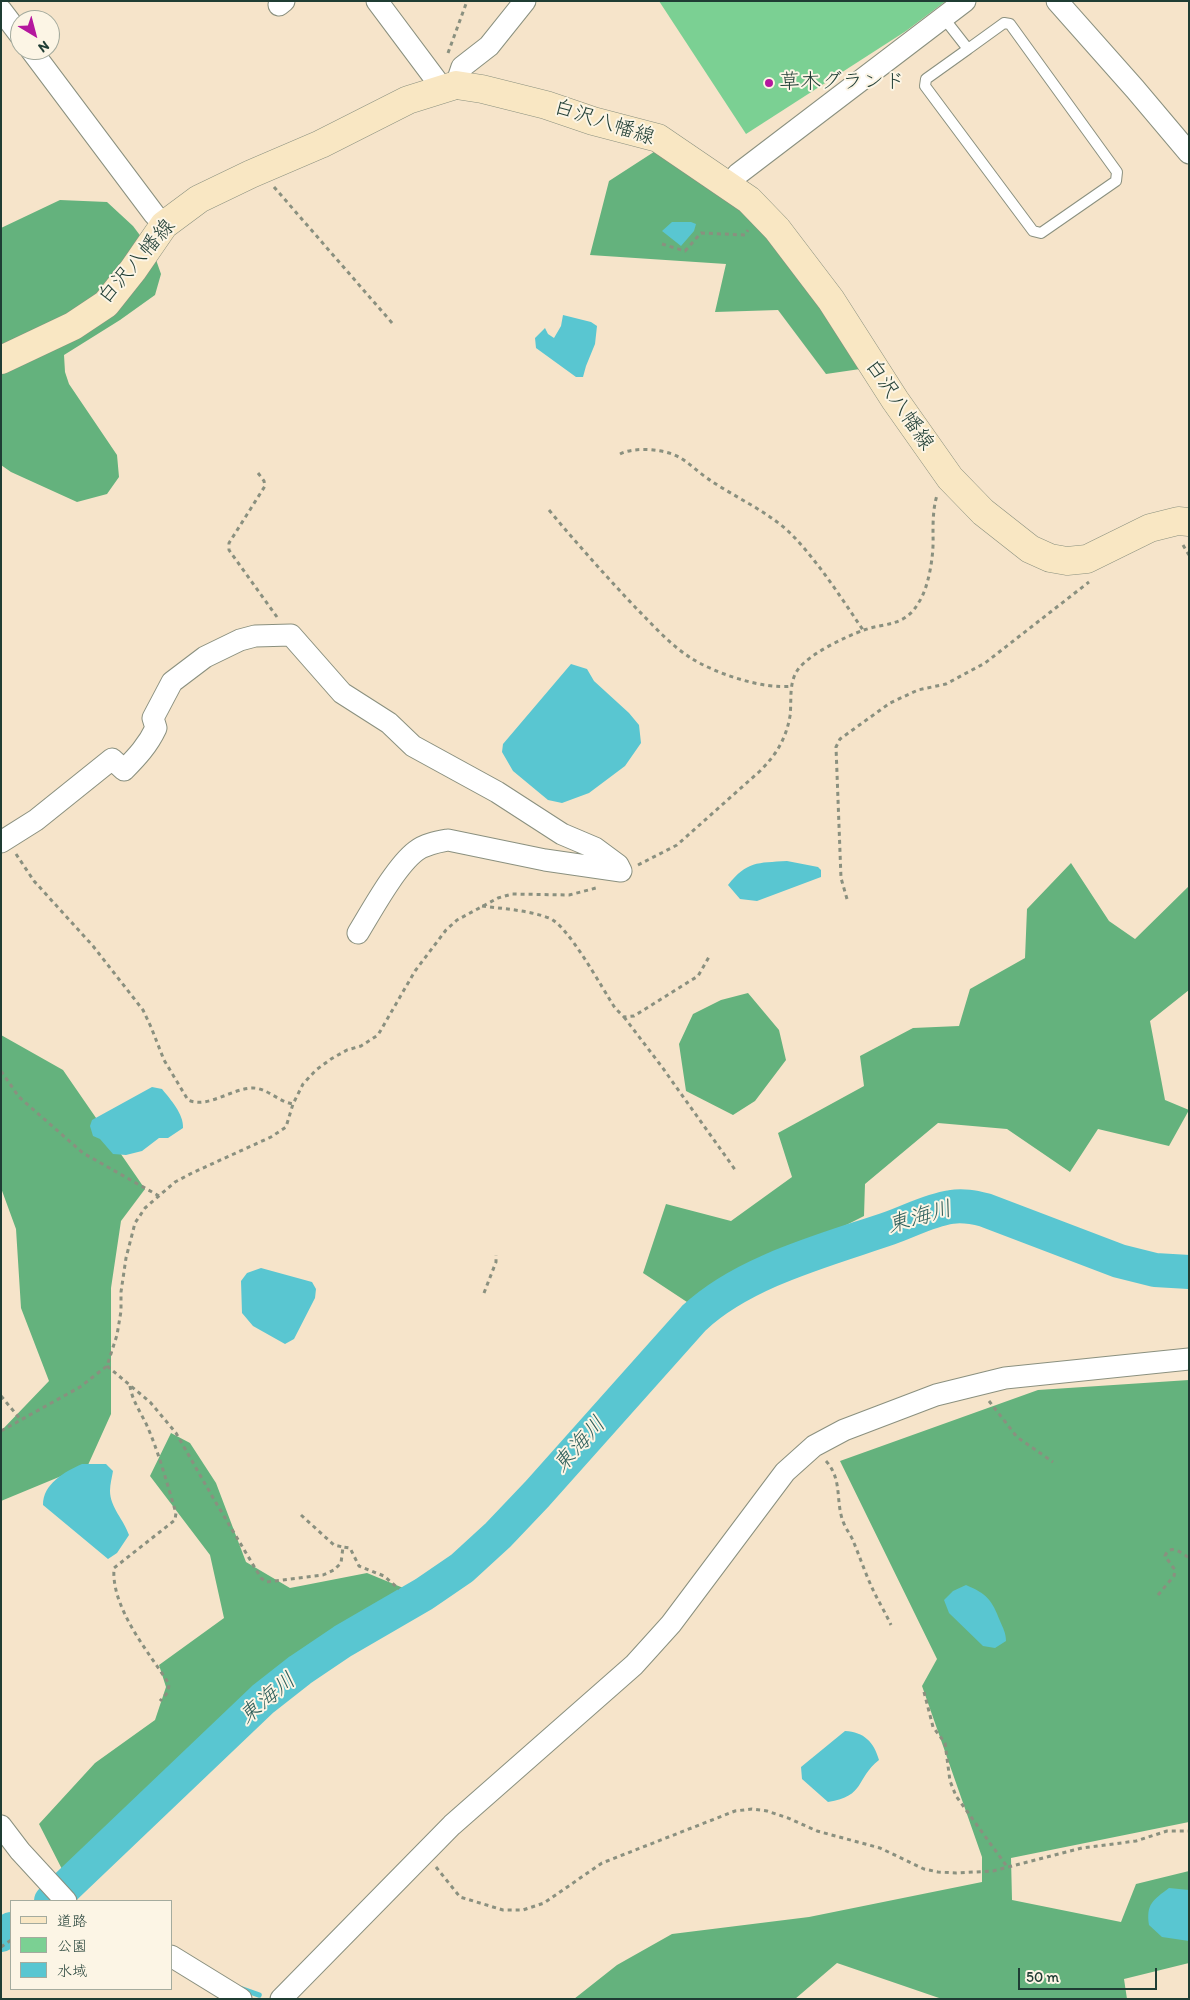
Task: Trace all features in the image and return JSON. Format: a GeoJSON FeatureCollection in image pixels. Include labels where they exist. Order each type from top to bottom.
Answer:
{"type":"FeatureCollection","features":[{"type":"Feature","properties":{"kind":"main road","name":"白沢八幡線"},"geometry":{"type":"LineString","coordinates":[[1,360],[73,326],[106,304],[133,270],[164,225],[199,199],[321,144],[444,84],[482,88],[658,138],[737,192],[777,229],[832,300],[895,400],[950,478],[983,512],[1015,538],[1037,552],[1050,558],[1067,561],[1087,559],[1150,528],[1178,521],[1189,522]]}},
{"type":"Feature","properties":{"kind":"street"},"geometry":{"type":"LineString","coordinates":[[377,1],[444,84],[489,46],[525,1]]}},
{"type":"Feature","properties":{"kind":"street"},"geometry":{"type":"LineString","coordinates":[[737,192],[738,174],[965,1]]}},
{"type":"Feature","properties":{"kind":"street"},"geometry":{"type":"LineString","coordinates":[[1057,1],[1189,153]]}},
{"type":"Feature","properties":{"kind":"street"},"geometry":{"type":"LineString","coordinates":[[1,10],[10,22]]}},
{"type":"Feature","properties":{"kind":"street"},"geometry":{"type":"LineString","coordinates":[[39,60],[164,225]]}},
{"type":"Feature","properties":{"kind":"street"},"geometry":{"type":"LineString","coordinates":[[5,840],[36,820],[112,759],[124,770],[142,752],[151,739],[156,728],[153,718],[172,682],[205,657],[240,640],[255,636],[291,635],[342,692],[389,723],[417,749],[496,792],[562,834],[596,848],[618,864],[621,871]]}},
{"type":"Feature","properties":{"kind":"street"},"geometry":{"type":"LineString","coordinates":[[358,932],[405,860],[417,850],[432,843],[448,840],[545,860],[621,871]]}},
{"type":"Feature","properties":{"kind":"street"},"geometry":{"type":"LineString","coordinates":[[281,1999],[452,1825],[634,1665],[671,1624],[785,1472],[814,1446],[844,1430],[936,1395],[978,1384],[1005,1378],[1189,1359]]}},
{"type":"Feature","properties":{"kind":"street"},"geometry":{"type":"LineString","coordinates":[[1,1826],[20,1851],[65,1900]]}},
{"type":"Feature","properties":{"kind":"street"},"geometry":{"type":"LineString","coordinates":[[172,1957],[240,1999]]}},
{"type":"Feature","properties":{"kind":"lane"},"geometry":{"type":"LineString","coordinates":[[944,18],[968,49]]}},
{"type":"Feature","properties":{"kind":"lane"},"geometry":{"type":"LineString","coordinates":[[1004,23],[1010,24],[1117,172],[1116,181],[1041,233],[1033,232],[925,86],[926,79],[968,49],[1004,23]]}},
{"type":"Feature","properties":{"kind":"path"},"geometry":{"type":"LineString","coordinates":[[444,84],[452,36],[467,1]]}},
{"type":"Feature","properties":{"kind":"path"},"geometry":{"type":"LineString","coordinates":[[261,170],[264,176],[393,324]]}},
{"type":"Feature","properties":{"kind":"path"},"geometry":{"type":"LineString","coordinates":[[662,244],[685,252],[701,232],[745,235],[748,232],[744,203],[737,192]]}},
{"type":"Feature","properties":{"kind":"path"},"geometry":{"type":"LineString","coordinates":[[620,454],[626,451],[645,450],[671,454],[684,459],[706,478],[763,513],[793,536],[808,552],[864,630]]}},
{"type":"Feature","properties":{"kind":"path"},"geometry":{"type":"LineString","coordinates":[[258,473],[265,486],[229,543],[229,550],[291,635]]}},
{"type":"Feature","properties":{"kind":"path"},"geometry":{"type":"LineString","coordinates":[[1,1431],[80,1387],[107,1366],[117,1335],[126,1258],[135,1223],[145,1208],[175,1182],[271,1137],[286,1127],[293,1104],[303,1084],[316,1070],[347,1050],[370,1041],[378,1035],[415,971],[446,930],[456,920],[498,898],[512,894],[569,895],[590,890],[603,884],[621,871],[637,866],[677,845],[760,771],[780,747],[790,715],[792,686],[795,675],[804,664],[826,649],[864,630],[901,621],[919,603],[927,584],[933,545],[934,504],[938,491],[950,478]]}},
{"type":"Feature","properties":{"kind":"path"},"geometry":{"type":"LineString","coordinates":[[549,510],[589,558],[649,622],[691,659],[754,684],[774,688],[792,686]]}},
{"type":"Feature","properties":{"kind":"path"},"geometry":{"type":"LineString","coordinates":[[847,899],[841,878],[836,747],[840,739],[890,703],[918,690],[946,684],[985,663],[1095,577]]}},
{"type":"Feature","properties":{"kind":"path"},"geometry":{"type":"LineString","coordinates":[[5,840],[34,881],[93,946],[143,1010],[164,1060],[188,1100],[201,1102],[238,1090],[253,1088],[261,1089],[288,1104],[293,1104]]}},
{"type":"Feature","properties":{"kind":"path"},"geometry":{"type":"LineString","coordinates":[[481,906],[507,908],[552,919],[564,929],[615,1008],[662,1067],[736,1171]]}},
{"type":"Feature","properties":{"kind":"path"},"geometry":{"type":"LineString","coordinates":[[624,1017],[634,1016],[698,976],[709,957]]}},
{"type":"Feature","properties":{"kind":"path"},"geometry":{"type":"LineString","coordinates":[[1,1071],[19,1096],[83,1153],[159,1196]]}},
{"type":"Feature","properties":{"kind":"path"},"geometry":{"type":"LineString","coordinates":[[484,1293],[496,1262],[496,1255]]}},
{"type":"Feature","properties":{"kind":"path"},"geometry":{"type":"LineString","coordinates":[[107,1366],[150,1402],[176,1433],[261,1578],[266,1582],[323,1575],[334,1570],[341,1562],[343,1547]]}},
{"type":"Feature","properties":{"kind":"path"},"geometry":{"type":"LineString","coordinates":[[978,1384],[980,1390],[1017,1437],[1053,1462]]}},
{"type":"Feature","properties":{"kind":"path"},"geometry":{"type":"LineString","coordinates":[[130,1385],[131,1393],[148,1427],[161,1462],[176,1513],[175,1520],[114,1568],[113,1580],[124,1613],[169,1684],[168,1692],[160,1701]]}},
{"type":"Feature","properties":{"kind":"path"},"geometry":{"type":"LineString","coordinates":[[1,1396],[21,1420]]}},
{"type":"Feature","properties":{"kind":"path"},"geometry":{"type":"LineString","coordinates":[[814,1446],[830,1465],[840,1493],[838,1502],[844,1526],[853,1541],[875,1594],[891,1625]]}},
{"type":"Feature","properties":{"kind":"path"},"geometry":{"type":"LineString","coordinates":[[301,1515],[334,1545],[350,1548],[359,1566],[384,1576],[399,1589]]}},
{"type":"Feature","properties":{"kind":"path"},"geometry":{"type":"LineString","coordinates":[[1158,1595],[1174,1576],[1175,1570],[1165,1556],[1166,1552],[1178,1550],[1189,1558]]}},
{"type":"Feature","properties":{"kind":"path"},"geometry":{"type":"LineString","coordinates":[[924,1692],[933,1727],[945,1743],[950,1781],[956,1796],[1008,1868]]}},
{"type":"Feature","properties":{"kind":"path"},"geometry":{"type":"LineString","coordinates":[[425,1852],[460,1897],[503,1910],[523,1910],[544,1903],[602,1863],[735,1810],[752,1809],[788,1818],[817,1831],[880,1848],[913,1864],[938,1872],[984,1871],[1008,1868],[1082,1848],[1136,1841],[1167,1831],[1189,1831]]}},
{"type":"Feature","properties":{"kind":"green space","name":"草木グランド"},"geometry":{"type":"Polygon","coordinates":[[[659,1],[946,1],[906,31],[746,134],[659,1]]]}},
{"type":"Feature","properties":{"kind":"green space"},"geometry":{"type":"Polygon","coordinates":[[[660,148],[744,206],[867,368],[826,374],[778,310],[715,312],[726,264],[590,255],[609,181],[660,148]]]}},
{"type":"Feature","properties":{"kind":"green space"},"geometry":{"type":"Polygon","coordinates":[[[60,200],[107,202],[133,226],[154,254],[161,274],[155,295],[120,320],[64,355],[65,372],[69,384],[117,455],[119,477],[107,494],[77,502],[11,472],[1,465],[1,228],[60,200]]]}},
{"type":"Feature","properties":{"kind":"green space"},"geometry":{"type":"Polygon","coordinates":[[[1071,863],[1109,921],[1135,939],[1189,886],[1189,990],[1150,1021],[1165,1100],[1189,1110],[1169,1146],[1098,1129],[1070,1172],[1007,1129],[938,1123],[865,1184],[864,1216],[690,1304],[643,1273],[666,1204],[731,1221],[792,1177],[778,1133],[864,1086],[860,1056],[913,1028],[959,1026],[970,989],[1025,958],[1027,909],[1071,863]]]}},
{"type":"Feature","properties":{"kind":"green space"},"geometry":{"type":"Polygon","coordinates":[[[748,993],[779,1030],[786,1060],[755,1101],[733,1115],[686,1091],[679,1044],[693,1014],[721,1000],[748,993]]]}},
{"type":"Feature","properties":{"kind":"green space"},"geometry":{"type":"Polygon","coordinates":[[[1,1035],[63,1070],[145,1189],[121,1221],[111,1288],[111,1414],[88,1465],[1,1501],[1,1431],[49,1381],[21,1308],[16,1229],[1,1188],[1,1035]]]}},
{"type":"Feature","properties":{"kind":"green space"},"geometry":{"type":"Polygon","coordinates":[[[1189,1380],[1189,1822],[1011,1858],[1012,1900],[1121,1922],[1136,1884],[1189,1871],[1189,1963],[1124,1979],[1127,1999],[942,1999],[837,1963],[795,1999],[574,1999],[617,1965],[672,1934],[809,1917],[982,1882],[982,1857],[922,1686],[937,1659],[840,1461],[1038,1390],[1189,1380]]]}},
{"type":"Feature","properties":{"kind":"green space"},"geometry":{"type":"Polygon","coordinates":[[[171,1433],[190,1443],[216,1483],[246,1562],[290,1588],[367,1573],[413,1592],[340,1633],[278,1675],[206,1740],[66,1877],[39,1824],[95,1763],[155,1720],[166,1687],[159,1665],[224,1618],[210,1555],[150,1476],[171,1433]]]}},
{"type":"Feature","properties":{"kind":"water"},"geometry":{"type":"Polygon","coordinates":[[[672,222],[691,222],[696,224],[694,231],[681,246],[662,231],[672,222]]]}},
{"type":"Feature","properties":{"kind":"water"},"geometry":{"type":"Polygon","coordinates":[[[563,315],[591,322],[597,326],[595,344],[583,377],[576,377],[536,348],[535,338],[545,328],[548,334],[554,338],[561,326],[563,315]]]}},
{"type":"Feature","properties":{"kind":"water"},"geometry":{"type":"Polygon","coordinates":[[[571,664],[587,669],[594,681],[629,713],[639,725],[641,743],[625,766],[589,793],[562,803],[548,800],[513,771],[502,752],[503,744],[571,664]]]}},
{"type":"Feature","properties":{"kind":"water"},"geometry":{"type":"Polygon","coordinates":[[[787,861],[818,867],[821,870],[821,877],[757,901],[740,899],[728,885],[747,867],[760,863],[787,861]]]}},
{"type":"Feature","properties":{"kind":"water"},"geometry":{"type":"Polygon","coordinates":[[[152,1087],[162,1089],[172,1102],[179,1112],[183,1128],[168,1138],[159,1138],[142,1151],[126,1155],[113,1154],[100,1139],[93,1136],[90,1126],[92,1120],[152,1087]]]}},
{"type":"Feature","properties":{"kind":"water"},"geometry":{"type":"Polygon","coordinates":[[[261,1268],[312,1282],[316,1289],[315,1298],[294,1339],[285,1344],[253,1326],[242,1313],[241,1281],[247,1273],[261,1268]]]}},
{"type":"Feature","properties":{"kind":"water"},"geometry":{"type":"Polygon","coordinates":[[[82,1464],[106,1464],[113,1471],[110,1486],[112,1503],[129,1535],[117,1553],[108,1559],[43,1505],[44,1498],[51,1485],[62,1475],[82,1464]]]}},
{"type":"Feature","properties":{"kind":"water"},"geometry":{"type":"Polygon","coordinates":[[[966,1585],[988,1598],[997,1614],[1006,1641],[995,1648],[983,1646],[949,1613],[944,1600],[953,1591],[966,1585]]]}},
{"type":"Feature","properties":{"kind":"water"},"geometry":{"type":"Polygon","coordinates":[[[845,1731],[858,1733],[867,1739],[874,1748],[879,1760],[871,1767],[859,1786],[849,1796],[828,1802],[802,1779],[801,1767],[845,1731]]]}},
{"type":"Feature","properties":{"kind":"water"},"geometry":{"type":"Polygon","coordinates":[[[1169,1888],[1189,1890],[1189,1941],[1162,1937],[1149,1925],[1148,1918],[1152,1903],[1169,1888]]]}},
{"type":"Feature","properties":{"kind":"waterway","name":"東海川"},"geometry":{"type":"LineString","coordinates":[[52,1900],[263,1699],[300,1670],[343,1641],[424,1594],[462,1568],[498,1535],[537,1494],[694,1318],[737,1287],[813,1254],[935,1211],[960,1206],[985,1210],[1119,1261],[1155,1270],[1189,1272]]}},
{"type":"Feature","properties":{"kind":"waterway","name":"東海川"},"geometry":{"type":"LineString","coordinates":[[1,1935],[10,1930]]}},
{"type":"Feature","properties":{"kind":"waterway"},"geometry":{"type":"LineString","coordinates":[[242,1989],[259,1995]]}},
{"type":"Feature","properties":{"kind":"place","name":"草木グランド"},"geometry":{"type":"Point","coordinates":[769,83]}}]}
